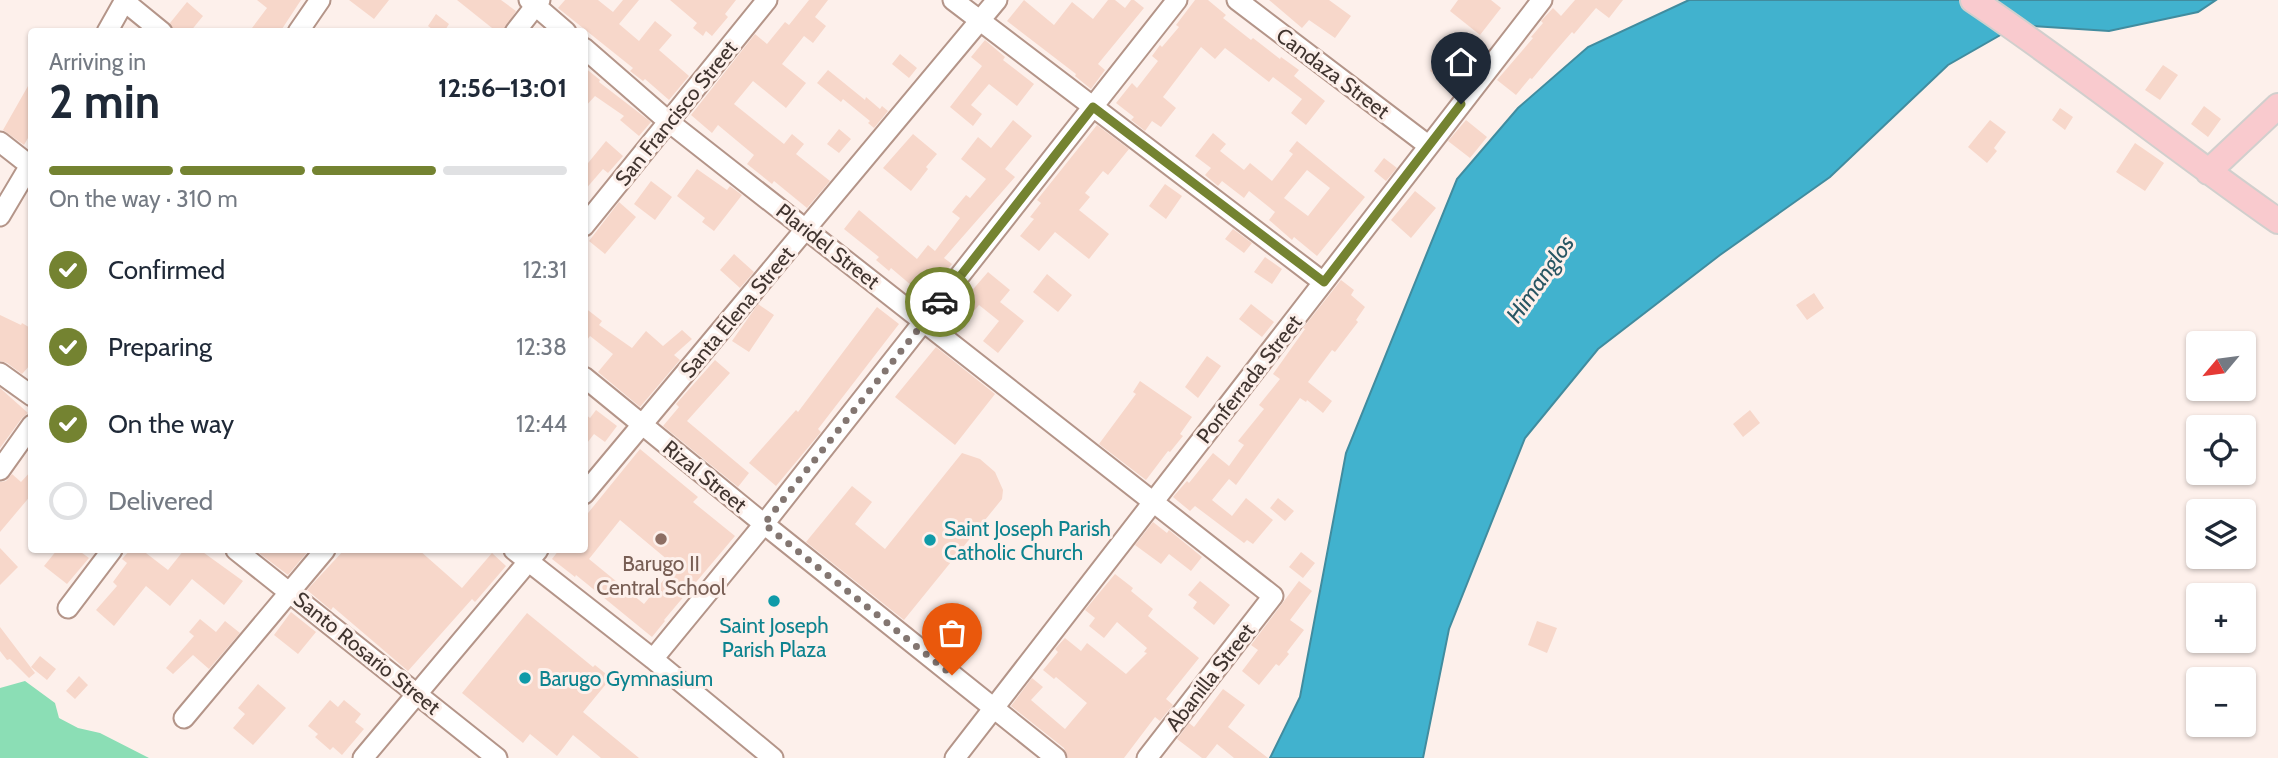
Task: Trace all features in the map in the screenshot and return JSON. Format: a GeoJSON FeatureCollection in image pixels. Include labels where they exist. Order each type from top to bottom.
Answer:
{"type":"FeatureCollection","features":[{"type":"Feature","properties":{"kind":"main road"},"geometry":{"type":"LineString","coordinates":[[1973,0],[2042,47],[2208,172],[2278,221]]}},
{"type":"Feature","properties":{"kind":"main road"},"geometry":{"type":"LineString","coordinates":[[2208,172],[2278,106]]}},
{"type":"Feature","properties":{"kind":"street"},"geometry":{"type":"LineString","coordinates":[[302,28],[320,0]]}},
{"type":"Feature","properties":{"kind":"street","name":"San Francisco Street"},"geometry":{"type":"LineString","coordinates":[[588,221],[767,0]]}},
{"type":"Feature","properties":{"kind":"street"},"geometry":{"type":"LineString","coordinates":[[953,0],[1324,282]]}},
{"type":"Feature","properties":{"kind":"street","name":"Santa Elena Street"},"geometry":{"type":"LineString","coordinates":[[588,489],[997,0]]}},
{"type":"Feature","properties":{"kind":"street"},"geometry":{"type":"LineString","coordinates":[[653,659],[764,524],[1177,0]]}},
{"type":"Feature","properties":{"kind":"street","name":"Candaza Street"},"geometry":{"type":"LineString","coordinates":[[1237,0],[1429,146]]}},
{"type":"Feature","properties":{"kind":"street","name":"Ponferrada Street"},"geometry":{"type":"LineString","coordinates":[[955,758],[1542,0]]}},
{"type":"Feature","properties":{"kind":"street"},"geometry":{"type":"LineString","coordinates":[[109,28],[125,1],[157,28]]}},
{"type":"Feature","properties":{"kind":"street"},"geometry":{"type":"LineString","coordinates":[[518,28],[535,2],[562,28]]}},
{"type":"Feature","properties":{"kind":"street","name":"Plaridel Street"},"geometry":{"type":"LineString","coordinates":[[588,51],[669,122],[1273,596]]}},
{"type":"Feature","properties":{"kind":"street"},"geometry":{"type":"LineString","coordinates":[[0,142],[28,163]]}},
{"type":"Feature","properties":{"kind":"street"},"geometry":{"type":"LineString","coordinates":[[0,216],[28,170]]}},
{"type":"Feature","properties":{"kind":"street"},"geometry":{"type":"LineString","coordinates":[[0,373],[28,393]]}},
{"type":"Feature","properties":{"kind":"street","name":"Rizal Street"},"geometry":{"type":"LineString","coordinates":[[588,380],[1056,758]]}},
{"type":"Feature","properties":{"kind":"street"},"geometry":{"type":"LineString","coordinates":[[0,470],[28,431]]}},
{"type":"Feature","properties":{"kind":"street"},"geometry":{"type":"LineString","coordinates":[[68,608],[110,553]]}},
{"type":"Feature","properties":{"kind":"street","name":"Santo Rosario Street"},"geometry":{"type":"LineString","coordinates":[[240,553],[497,758]]}},
{"type":"Feature","properties":{"kind":"street"},"geometry":{"type":"LineString","coordinates":[[184,718],[323,553]]}},
{"type":"Feature","properties":{"kind":"street"},"geometry":{"type":"LineString","coordinates":[[363,758],[418,694],[527,554],[773,758]]}},
{"type":"Feature","properties":{"kind":"street","name":"Abanilla Street"},"geometry":{"type":"LineString","coordinates":[[1147,758],[1273,596]]}},
{"type":"Feature","properties":{"kind":"green space"},"geometry":{"type":"Polygon","coordinates":[[[25,681],[55,703],[59,718],[78,728],[100,733],[149,758],[0,758],[0,688],[25,681]]]}},
{"type":"Feature","properties":{"kind":"water","name":"Himanglos"},"geometry":{"type":"Polygon","coordinates":[[[1689,0],[2216,0],[2198,12],[2109,31],[2018,25],[1948,65],[1830,177],[1720,255],[1598,349],[1525,438],[1449,629],[1423,758],[1270,758],[1300,697],[1346,453],[1457,179],[1518,108],[1588,47],[1689,0]]]}},
{"type":"Feature","properties":{"kind":"building"},"geometry":{"type":"Polygon","coordinates":[[[257,0],[301,0],[283,28],[252,28],[267,8],[257,0]]]}},
{"type":"Feature","properties":{"kind":"building"},"geometry":{"type":"Polygon","coordinates":[[[349,0],[389,0],[374,19],[349,0]]]}},
{"type":"Feature","properties":{"kind":"building"},"geometry":{"type":"Polygon","coordinates":[[[457,0],[501,0],[516,11],[505,28],[492,28],[457,0]]]}},
{"type":"Feature","properties":{"kind":"building"},"geometry":{"type":"Polygon","coordinates":[[[565,0],[598,0],[613,12],[623,0],[639,0],[619,24],[639,41],[655,21],[672,35],[659,50],[689,76],[669,100],[645,79],[643,81],[630,71],[633,68],[588,32],[588,28],[583,28],[558,8],[565,0]]]}},
{"type":"Feature","properties":{"kind":"building"},"geometry":{"type":"Polygon","coordinates":[[[670,0],[736,0],[725,14],[728,17],[712,36],[706,31],[703,36],[693,28],[697,23],[670,0]]]}},
{"type":"Feature","properties":{"kind":"building"},"geometry":{"type":"Polygon","coordinates":[[[809,0],[828,0],[815,17],[826,26],[813,43],[804,36],[782,64],[806,83],[786,108],[753,81],[734,104],[784,144],[792,134],[804,144],[796,154],[830,181],[807,208],[774,181],[772,184],[747,164],[754,155],[718,125],[712,133],[691,115],[755,34],[767,44],[785,22],[789,25],[809,0]]]}},
{"type":"Feature","properties":{"kind":"building"},"geometry":{"type":"Polygon","coordinates":[[[1024,0],[1054,25],[1072,2],[1093,19],[1108,0],[1115,0],[1125,8],[1134,0],[1144,8],[1098,64],[1105,70],[1091,89],[1075,76],[1076,74],[1007,21],[1024,0]]]}},
{"type":"Feature","properties":{"kind":"building"},"geometry":{"type":"Polygon","coordinates":[[[1195,0],[1208,0],[1226,15],[1223,18],[1251,40],[1253,38],[1299,70],[1294,76],[1325,101],[1306,125],[1291,113],[1302,99],[1273,77],[1269,82],[1225,48],[1215,59],[1201,47],[1163,97],[1176,108],[1161,127],[1152,121],[1145,131],[1131,120],[1134,117],[1116,103],[1132,83],[1137,88],[1158,61],[1152,56],[1179,27],[1176,25],[1195,0]]]}},
{"type":"Feature","properties":{"kind":"building"},"geometry":{"type":"Polygon","coordinates":[[[1269,0],[1329,0],[1351,16],[1335,38],[1309,20],[1302,28],[1269,0]]]}},
{"type":"Feature","properties":{"kind":"building"},"geometry":{"type":"Polygon","coordinates":[[[1458,0],[1491,0],[1501,8],[1480,35],[1450,11],[1458,0]]]}},
{"type":"Feature","properties":{"kind":"building"},"geometry":{"type":"Polygon","coordinates":[[[1575,0],[1623,0],[1609,18],[1596,8],[1516,95],[1497,80],[1533,38],[1531,37],[1543,23],[1541,21],[1553,8],[1561,16],[1575,0]]]}},
{"type":"Feature","properties":{"kind":"building"},"geometry":{"type":"Polygon","coordinates":[[[187,2],[203,16],[193,28],[172,28],[170,23],[187,2]]]}},
{"type":"Feature","properties":{"kind":"building"},"geometry":{"type":"Polygon","coordinates":[[[436,14],[449,24],[446,28],[428,26],[436,14]]]}},
{"type":"Feature","properties":{"kind":"building"},"geometry":{"type":"Polygon","coordinates":[[[985,40],[1005,57],[1003,60],[1034,84],[1017,106],[989,84],[971,105],[982,114],[973,126],[950,107],[982,66],[971,57],[985,40]]]}},
{"type":"Feature","properties":{"kind":"building"},"geometry":{"type":"Polygon","coordinates":[[[900,54],[917,68],[909,78],[892,64],[900,54]]]}},
{"type":"Feature","properties":{"kind":"building"},"geometry":{"type":"Polygon","coordinates":[[[1438,59],[1462,76],[1454,88],[1430,71],[1438,59]]]}},
{"type":"Feature","properties":{"kind":"building"},"geometry":{"type":"Polygon","coordinates":[[[2163,65],[2178,75],[2160,100],[2145,90],[2163,65]]]}},
{"type":"Feature","properties":{"kind":"building"},"geometry":{"type":"Polygon","coordinates":[[[588,70],[651,122],[639,136],[620,120],[624,116],[595,96],[588,104],[588,70]]]}},
{"type":"Feature","properties":{"kind":"building"},"geometry":{"type":"Polygon","coordinates":[[[828,70],[865,100],[866,97],[880,109],[882,106],[888,111],[874,128],[868,123],[870,121],[843,99],[841,102],[817,83],[828,70]]]}},
{"type":"Feature","properties":{"kind":"building"},"geometry":{"type":"Polygon","coordinates":[[[28,86],[28,138],[24,145],[3,130],[28,86]]]}},
{"type":"Feature","properties":{"kind":"building"},"geometry":{"type":"Polygon","coordinates":[[[2204,106],[2221,119],[2208,137],[2191,124],[2204,106]]]}},
{"type":"Feature","properties":{"kind":"building"},"geometry":{"type":"Polygon","coordinates":[[[2060,108],[2073,117],[2065,130],[2052,120],[2060,108]]]}},
{"type":"Feature","properties":{"kind":"building"},"geometry":{"type":"Polygon","coordinates":[[[1013,120],[1032,136],[1005,169],[1015,177],[944,258],[952,264],[925,297],[891,268],[889,271],[876,260],[879,257],[844,229],[859,210],[917,259],[928,245],[935,251],[960,218],[952,212],[966,195],[970,198],[986,179],[961,159],[978,137],[991,148],[1013,120]]]}},
{"type":"Feature","properties":{"kind":"building"},"geometry":{"type":"Polygon","coordinates":[[[1466,120],[1487,137],[1470,158],[1448,141],[1466,120]]]}},
{"type":"Feature","properties":{"kind":"building"},"geometry":{"type":"Polygon","coordinates":[[[1990,120],[2006,132],[1994,148],[1997,151],[1987,163],[1968,147],[1990,120]]]}},
{"type":"Feature","properties":{"kind":"building"},"geometry":{"type":"Polygon","coordinates":[[[1097,125],[1129,149],[1108,175],[1103,171],[1085,193],[1090,197],[1079,210],[1109,234],[1089,259],[1055,232],[1039,251],[1020,236],[1034,219],[1030,217],[1041,203],[1037,200],[1097,125]]]}},
{"type":"Feature","properties":{"kind":"building"},"geometry":{"type":"Polygon","coordinates":[[[839,129],[851,139],[839,153],[827,144],[839,129]]]}},
{"type":"Feature","properties":{"kind":"building"},"geometry":{"type":"Polygon","coordinates":[[[1213,133],[1226,144],[1220,151],[1244,170],[1250,163],[1272,181],[1293,154],[1289,151],[1297,141],[1365,197],[1317,256],[1294,237],[1292,240],[1269,220],[1275,212],[1249,191],[1244,198],[1222,181],[1218,186],[1205,175],[1211,168],[1195,156],[1213,133]],[[1307,170],[1284,198],[1308,216],[1330,188],[1307,170]]]}},
{"type":"Feature","properties":{"kind":"building"},"geometry":{"type":"Polygon","coordinates":[[[913,134],[937,154],[911,191],[883,168],[913,134]]]}},
{"type":"Feature","properties":{"kind":"building"},"geometry":{"type":"Polygon","coordinates":[[[606,141],[623,156],[608,173],[603,169],[588,186],[588,163],[606,141]]]}},
{"type":"Feature","properties":{"kind":"building"},"geometry":{"type":"Polygon","coordinates":[[[2135,143],[2164,163],[2145,191],[2116,172],[2135,143]]]}},
{"type":"Feature","properties":{"kind":"building"},"geometry":{"type":"Polygon","coordinates":[[[1384,158],[1397,168],[1386,181],[1374,171],[1384,158]]]}},
{"type":"Feature","properties":{"kind":"building"},"geometry":{"type":"Polygon","coordinates":[[[697,169],[727,190],[730,186],[742,195],[714,231],[702,222],[705,218],[677,196],[697,169]]]}},
{"type":"Feature","properties":{"kind":"building"},"geometry":{"type":"Polygon","coordinates":[[[651,181],[672,197],[655,220],[634,204],[651,181]]]}},
{"type":"Feature","properties":{"kind":"building"},"geometry":{"type":"Polygon","coordinates":[[[1165,184],[1182,196],[1166,219],[1149,206],[1165,184]]]}},
{"type":"Feature","properties":{"kind":"building"},"geometry":{"type":"Polygon","coordinates":[[[1415,191],[1436,208],[1411,238],[1391,220],[1415,191]]]}},
{"type":"Feature","properties":{"kind":"building"},"geometry":{"type":"Polygon","coordinates":[[[619,202],[636,217],[605,254],[589,241],[619,202]]]}},
{"type":"Feature","properties":{"kind":"building"},"geometry":{"type":"Polygon","coordinates":[[[1233,229],[1252,243],[1244,253],[1225,239],[1233,229]]]}},
{"type":"Feature","properties":{"kind":"building"},"geometry":{"type":"Polygon","coordinates":[[[734,254],[754,272],[740,288],[720,270],[734,254]]]}},
{"type":"Feature","properties":{"kind":"building"},"geometry":{"type":"Polygon","coordinates":[[[1265,257],[1282,269],[1272,284],[1254,272],[1265,257]]]}},
{"type":"Feature","properties":{"kind":"building"},"geometry":{"type":"Polygon","coordinates":[[[988,272],[1010,290],[1000,302],[1024,321],[998,353],[983,341],[999,321],[979,305],[959,329],[944,316],[959,299],[962,302],[988,272]]]}},
{"type":"Feature","properties":{"kind":"building"},"geometry":{"type":"Polygon","coordinates":[[[1047,274],[1072,295],[1058,312],[1033,292],[1047,274]]]}},
{"type":"Feature","properties":{"kind":"building"},"geometry":{"type":"Polygon","coordinates":[[[1341,280],[1354,290],[1351,295],[1365,307],[1356,320],[1358,322],[1308,382],[1332,401],[1323,413],[1307,400],[1306,402],[1300,398],[1236,485],[1229,479],[1212,500],[1232,516],[1246,498],[1273,520],[1253,544],[1247,540],[1244,543],[1195,506],[1190,511],[1173,497],[1187,481],[1189,483],[1213,453],[1229,466],[1244,445],[1238,441],[1264,409],[1259,405],[1280,379],[1273,374],[1305,329],[1303,328],[1341,280]]]}},
{"type":"Feature","properties":{"kind":"building"},"geometry":{"type":"Polygon","coordinates":[[[1814,293],[1824,308],[1807,320],[1796,305],[1814,293]]]}},
{"type":"Feature","properties":{"kind":"building"},"geometry":{"type":"Polygon","coordinates":[[[758,304],[774,315],[749,352],[732,341],[758,304]]]}},
{"type":"Feature","properties":{"kind":"building"},"geometry":{"type":"Polygon","coordinates":[[[1251,304],[1274,322],[1262,337],[1239,319],[1251,304]]]}},
{"type":"Feature","properties":{"kind":"building"},"geometry":{"type":"Polygon","coordinates":[[[877,307],[899,324],[818,429],[821,432],[776,486],[749,463],[796,410],[798,412],[877,307]]]}},
{"type":"Feature","properties":{"kind":"building"},"geometry":{"type":"Polygon","coordinates":[[[588,310],[602,321],[599,325],[632,348],[646,331],[663,346],[682,330],[692,339],[674,355],[680,360],[640,407],[598,372],[613,354],[590,336],[588,339],[588,310]]]}},
{"type":"Feature","properties":{"kind":"building"},"geometry":{"type":"Polygon","coordinates":[[[0,315],[28,327],[28,367],[22,374],[0,361],[0,315]]]}},
{"type":"Feature","properties":{"kind":"building"},"geometry":{"type":"Polygon","coordinates":[[[936,347],[995,394],[955,445],[895,397],[936,347]]]}},
{"type":"Feature","properties":{"kind":"building"},"geometry":{"type":"Polygon","coordinates":[[[1207,356],[1221,366],[1198,398],[1185,387],[1207,356]]]}},
{"type":"Feature","properties":{"kind":"building"},"geometry":{"type":"Polygon","coordinates":[[[715,360],[730,373],[687,421],[749,473],[738,487],[663,426],[679,407],[676,404],[715,360]]]}},
{"type":"Feature","properties":{"kind":"building"},"geometry":{"type":"Polygon","coordinates":[[[1140,381],[1192,417],[1180,434],[1183,436],[1146,480],[1099,444],[1136,394],[1133,392],[1140,381]]]}},
{"type":"Feature","properties":{"kind":"building"},"geometry":{"type":"Polygon","coordinates":[[[0,388],[28,413],[0,448],[0,388]]]}},
{"type":"Feature","properties":{"kind":"building"},"geometry":{"type":"Polygon","coordinates":[[[596,410],[617,426],[605,442],[594,434],[588,442],[588,416],[590,418],[596,410]]]}},
{"type":"Feature","properties":{"kind":"building"},"geometry":{"type":"Polygon","coordinates":[[[1750,410],[1760,423],[1743,437],[1733,424],[1750,410]]]}},
{"type":"Feature","properties":{"kind":"building","name":"Barugo II Central School"},"geometry":{"type":"Polygon","coordinates":[[[640,449],[698,497],[693,502],[735,536],[652,637],[576,575],[575,577],[552,559],[557,553],[588,553],[588,513],[640,449]],[[620,520],[589,559],[644,604],[675,566],[620,520]]]}},
{"type":"Feature","properties":{"kind":"building","name":"Saint Joseph Parish Catholic Church"},"geometry":{"type":"Polygon","coordinates":[[[962,453],[980,459],[995,472],[1003,490],[1002,499],[904,620],[806,542],[852,486],[872,502],[855,524],[885,549],[962,453]]]}},
{"type":"Feature","properties":{"kind":"building"},"geometry":{"type":"Polygon","coordinates":[[[12,474],[21,482],[28,474],[28,499],[0,532],[0,482],[6,481],[12,474]]]}},
{"type":"Feature","properties":{"kind":"building"},"geometry":{"type":"Polygon","coordinates":[[[1278,498],[1294,511],[1285,521],[1270,508],[1278,498]]]}},
{"type":"Feature","properties":{"kind":"building"},"geometry":{"type":"Polygon","coordinates":[[[1153,522],[1167,533],[1169,530],[1202,557],[1191,571],[1169,554],[1161,564],[1135,545],[1153,522]]]}},
{"type":"Feature","properties":{"kind":"building"},"geometry":{"type":"Polygon","coordinates":[[[0,548],[18,567],[0,585],[0,548]]]}},
{"type":"Feature","properties":{"kind":"building"},"geometry":{"type":"Polygon","coordinates":[[[1301,552],[1315,563],[1303,578],[1289,567],[1301,552]]]}},
{"type":"Feature","properties":{"kind":"building"},"geometry":{"type":"Polygon","coordinates":[[[55,553],[82,553],[89,558],[67,584],[44,566],[55,553]]]}},
{"type":"Feature","properties":{"kind":"building"},"geometry":{"type":"Polygon","coordinates":[[[127,553],[146,553],[168,570],[182,553],[204,553],[243,581],[224,605],[192,579],[170,606],[146,586],[114,626],[96,610],[117,586],[113,582],[127,563],[122,559],[127,553]]]}},
{"type":"Feature","properties":{"kind":"building"},"geometry":{"type":"Polygon","coordinates":[[[259,553],[306,553],[288,575],[259,553]]]}},
{"type":"Feature","properties":{"kind":"building"},"geometry":{"type":"Polygon","coordinates":[[[341,553],[422,553],[462,588],[492,553],[506,566],[475,602],[472,599],[408,671],[333,607],[331,610],[307,590],[341,553]]]}},
{"type":"Feature","properties":{"kind":"building"},"geometry":{"type":"Polygon","coordinates":[[[1115,574],[1153,609],[1148,616],[1199,658],[1166,699],[1173,705],[1160,721],[1155,717],[1124,758],[1068,758],[1064,748],[1011,706],[1032,678],[1043,687],[1031,700],[1065,729],[1087,703],[1056,677],[1054,679],[1043,670],[1058,652],[1055,649],[1065,638],[1081,651],[1087,643],[1126,674],[1147,653],[1144,652],[1147,648],[1117,622],[1104,638],[1089,626],[1095,618],[1085,610],[1115,574]]]}},
{"type":"Feature","properties":{"kind":"building"},"geometry":{"type":"Polygon","coordinates":[[[1200,581],[1230,605],[1214,625],[1193,608],[1197,602],[1188,595],[1200,581]]]}},
{"type":"Feature","properties":{"kind":"building"},"geometry":{"type":"Polygon","coordinates":[[[1299,581],[1312,591],[1290,620],[1304,630],[1287,652],[1289,654],[1279,666],[1276,664],[1259,685],[1242,671],[1258,650],[1251,645],[1299,581]]]}},
{"type":"Feature","properties":{"kind":"building"},"geometry":{"type":"Polygon","coordinates":[[[291,612],[316,632],[298,654],[274,635],[291,612]]]}},
{"type":"Feature","properties":{"kind":"building","name":"Barugo Gymnasium"},"geometry":{"type":"Polygon","coordinates":[[[527,613],[593,667],[595,665],[611,678],[583,712],[639,758],[601,758],[573,735],[557,756],[530,734],[523,743],[462,693],[527,613]]]}},
{"type":"Feature","properties":{"kind":"building"},"geometry":{"type":"Polygon","coordinates":[[[200,619],[216,632],[225,621],[240,633],[209,669],[193,655],[173,674],[166,668],[194,636],[189,632],[200,619]]]}},
{"type":"Feature","properties":{"kind":"building"},"geometry":{"type":"Polygon","coordinates":[[[1537,621],[1557,628],[1547,653],[1528,645],[1537,621]]]}},
{"type":"Feature","properties":{"kind":"building"},"geometry":{"type":"Polygon","coordinates":[[[0,627],[35,673],[29,678],[0,651],[0,627]]]}},
{"type":"Feature","properties":{"kind":"building"},"geometry":{"type":"Polygon","coordinates":[[[40,656],[56,669],[47,680],[31,667],[40,656]]]}},
{"type":"Feature","properties":{"kind":"building"},"geometry":{"type":"Polygon","coordinates":[[[79,676],[88,685],[75,699],[66,691],[79,676]]]}},
{"type":"Feature","properties":{"kind":"building"},"geometry":{"type":"Polygon","coordinates":[[[258,684],[286,708],[253,745],[233,728],[245,714],[238,708],[258,684]]]}},
{"type":"Feature","properties":{"kind":"building"},"geometry":{"type":"Polygon","coordinates":[[[1223,689],[1245,705],[1228,727],[1268,758],[1234,758],[1217,744],[1206,758],[1202,758],[1177,739],[1189,723],[1194,727],[1223,689]]]}},
{"type":"Feature","properties":{"kind":"building"},"geometry":{"type":"Polygon","coordinates":[[[330,700],[338,707],[344,700],[361,714],[355,722],[364,729],[342,755],[333,747],[330,750],[315,737],[318,734],[308,726],[330,700]]]}},
{"type":"Feature","properties":{"kind":"way so far"},"geometry":{"type":"LineString","coordinates":[[940,302],[764,524],[952,675]]}},
{"type":"Feature","properties":{"kind":"place","name":"Barugo II Central School"},"geometry":{"type":"Point","coordinates":[661,539]}},
{"type":"Feature","properties":{"kind":"place","name":"Saint Joseph Parish Catholic Church"},"geometry":{"type":"Point","coordinates":[930,540]}},
{"type":"Feature","properties":{"kind":"place","name":"Saint Joseph Parish Plaza"},"geometry":{"type":"Point","coordinates":[774,601]}},
{"type":"Feature","properties":{"kind":"place","name":"Barugo Gymnasium"},"geometry":{"type":"Point","coordinates":[525,678]}},
{"type":"Feature","properties":{"kind":"route"},"geometry":{"type":"LineString","coordinates":[[940,302],[1093,107],[1324,282],[1461,104]]}}]}
